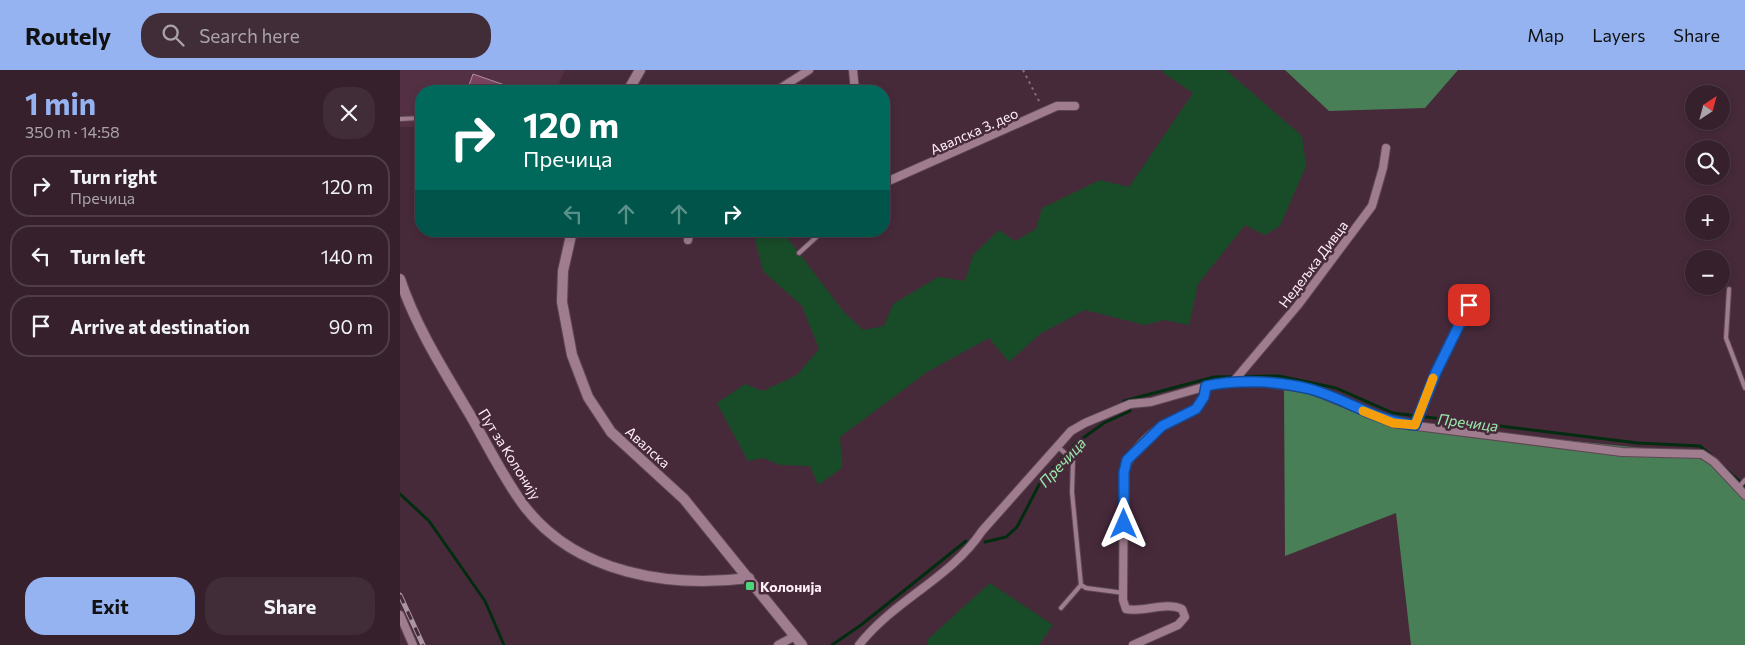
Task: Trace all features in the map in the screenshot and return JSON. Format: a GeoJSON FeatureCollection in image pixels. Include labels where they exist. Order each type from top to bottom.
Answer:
{"type":"FeatureCollection","features":[{"type":"Feature","properties":{"kind":"street"},"geometry":{"type":"LineString","coordinates":[[631,85],[640,70]]}},
{"type":"Feature","properties":{"kind":"street"},"geometry":{"type":"LineString","coordinates":[[785,85],[809,70]]}},
{"type":"Feature","properties":{"kind":"street"},"geometry":{"type":"LineString","coordinates":[[853,70],[854,85]]}},
{"type":"Feature","properties":{"kind":"street","name":"Авалска 3. део"},"geometry":{"type":"LineString","coordinates":[[890,181],[1062,104],[1075,106]]}},
{"type":"Feature","properties":{"kind":"street","name":"Недељка Дивца"},"geometry":{"type":"LineString","coordinates":[[1233,382],[1292,312],[1372,206],[1383,168],[1386,148]]}},
{"type":"Feature","properties":{"kind":"street","name":"Авалска"},"geometry":{"type":"LineString","coordinates":[[571,237],[563,271],[562,302],[572,355],[588,397],[611,432],[684,498],[802,645]]}},
{"type":"Feature","properties":{"kind":"street","name":"Пут за Колонију"},"geometry":{"type":"LineString","coordinates":[[400,279],[408,303],[425,338],[502,472],[526,507],[563,543],[596,561],[656,578],[730,581],[749,578]]}},
{"type":"Feature","properties":{"kind":"street"},"geometry":{"type":"LineString","coordinates":[[859,645],[895,608],[942,573],[972,546],[982,530],[1059,448],[1071,431],[1085,422],[1130,404],[1151,402],[1206,386],[1233,382],[1260,382],[1310,389],[1393,423],[1416,424],[1622,452],[1702,454],[1714,462],[1745,495]]}},
{"type":"Feature","properties":{"kind":"street"},"geometry":{"type":"LineString","coordinates":[[1134,645],[1178,625],[1185,617],[1182,609],[1174,606],[1136,612],[1126,609],[1124,593],[1124,472],[1127,460],[1162,426],[1196,409],[1204,397],[1206,386]]}},
{"type":"Feature","properties":{"kind":"street"},"geometry":{"type":"LineString","coordinates":[[400,615],[413,645]]}},
{"type":"Feature","properties":{"kind":"street"},"geometry":{"type":"LineString","coordinates":[[778,645],[795,636]]}},
{"type":"Feature","properties":{"kind":"lane"},"geometry":{"type":"LineString","coordinates":[[400,119],[415,118]]}},
{"type":"Feature","properties":{"kind":"lane"},"geometry":{"type":"LineString","coordinates":[[799,253],[816,237]]}},
{"type":"Feature","properties":{"kind":"lane"},"geometry":{"type":"LineString","coordinates":[[1729,295],[1726,338],[1745,388]]}},
{"type":"Feature","properties":{"kind":"lane"},"geometry":{"type":"LineString","coordinates":[[1416,424],[1436,372],[1469,305]]}},
{"type":"Feature","properties":{"kind":"lane"},"geometry":{"type":"LineString","coordinates":[[1059,448],[1069,454],[1074,460],[1072,492],[1081,586],[1061,608]]}},
{"type":"Feature","properties":{"kind":"lane"},"geometry":{"type":"LineString","coordinates":[[1739,487],[1745,480]]}},
{"type":"Feature","properties":{"kind":"lane"},"geometry":{"type":"LineString","coordinates":[[1081,586],[1124,593]]}},
{"type":"Feature","properties":{"kind":"path"},"geometry":{"type":"LineString","coordinates":[[1023,70],[1044,112]]}},
{"type":"Feature","properties":{"kind":"shaded area"},"geometry":{"type":"Polygon","coordinates":[[[400,70],[565,70],[558,85],[415,85],[415,127],[400,127],[400,70]]]}},
{"type":"Feature","properties":{"kind":"green space"},"geometry":{"type":"Polygon","coordinates":[[[1164,70],[1226,70],[1302,136],[1306,166],[1280,226],[1265,235],[1245,225],[1198,284],[1189,325],[1164,320],[1145,325],[1085,310],[1040,334],[1009,362],[989,338],[927,372],[840,437],[842,468],[818,485],[810,466],[780,465],[763,458],[748,461],[717,403],[745,384],[763,391],[797,375],[819,349],[802,306],[763,271],[754,237],[787,237],[844,312],[863,330],[884,326],[893,304],[938,277],[965,281],[973,255],[999,230],[1015,241],[1036,229],[1042,208],[1100,180],[1129,187],[1193,93],[1162,72],[1164,70]]]}},
{"type":"Feature","properties":{"kind":"green space"},"geometry":{"type":"Polygon","coordinates":[[[1285,70],[1458,70],[1425,108],[1329,111],[1285,70]]]}},
{"type":"Feature","properties":{"kind":"green space"},"geometry":{"type":"Polygon","coordinates":[[[1284,386],[1415,425],[1702,454],[1745,493],[1745,645],[1411,645],[1396,513],[1285,556],[1284,386]]]}},
{"type":"Feature","properties":{"kind":"green space"},"geometry":{"type":"Polygon","coordinates":[[[990,583],[1053,625],[1039,645],[928,645],[927,640],[990,583]]]}},
{"type":"Feature","properties":{"kind":"building"},"geometry":{"type":"Polygon","coordinates":[[[473,74],[505,85],[469,85],[473,74]]]}},
{"type":"Feature","properties":{"kind":"waterway","name":"Пречица"},"geometry":{"type":"LineString","coordinates":[[1124,401],[1214,377],[1279,376],[1336,388],[1393,413],[1638,443],[1700,446],[1713,457]]}},
{"type":"Feature","properties":{"kind":"waterway","name":"Пречица"},"geometry":{"type":"LineString","coordinates":[[985,542],[1006,537],[1017,527],[1041,481],[1076,443],[1104,423],[1130,411]]}},
{"type":"Feature","properties":{"kind":"waterway","name":"Пречица"},"geometry":{"type":"LineString","coordinates":[[1723,467],[1745,486]]}},
{"type":"Feature","properties":{"kind":"waterway"},"geometry":{"type":"LineString","coordinates":[[400,494],[429,521],[485,601],[504,645]]}},
{"type":"Feature","properties":{"kind":"waterway","name":"Пречица"},"geometry":{"type":"LineString","coordinates":[[832,645],[861,625],[966,541]]}},
{"type":"Feature","properties":{"kind":"railway"},"geometry":{"type":"LineString","coordinates":[[400,595],[423,645]]}},
{"type":"Feature","properties":{"kind":"slow traffic"},"geometry":{"type":"LineString","coordinates":[[1363,411],[1393,423],[1415,425],[1433,378]]}},
{"type":"Feature","properties":{"kind":"place","name":"Колонија"},"geometry":{"type":"Point","coordinates":[750,586]}},
{"type":"Feature","properties":{"kind":"route"},"geometry":{"type":"LineString","coordinates":[[1124,524],[1124,472],[1127,460],[1162,426],[1196,409],[1204,397],[1206,386],[1218,383],[1260,382],[1310,389],[1393,423],[1415,425],[1436,372],[1469,305]]}}]}
